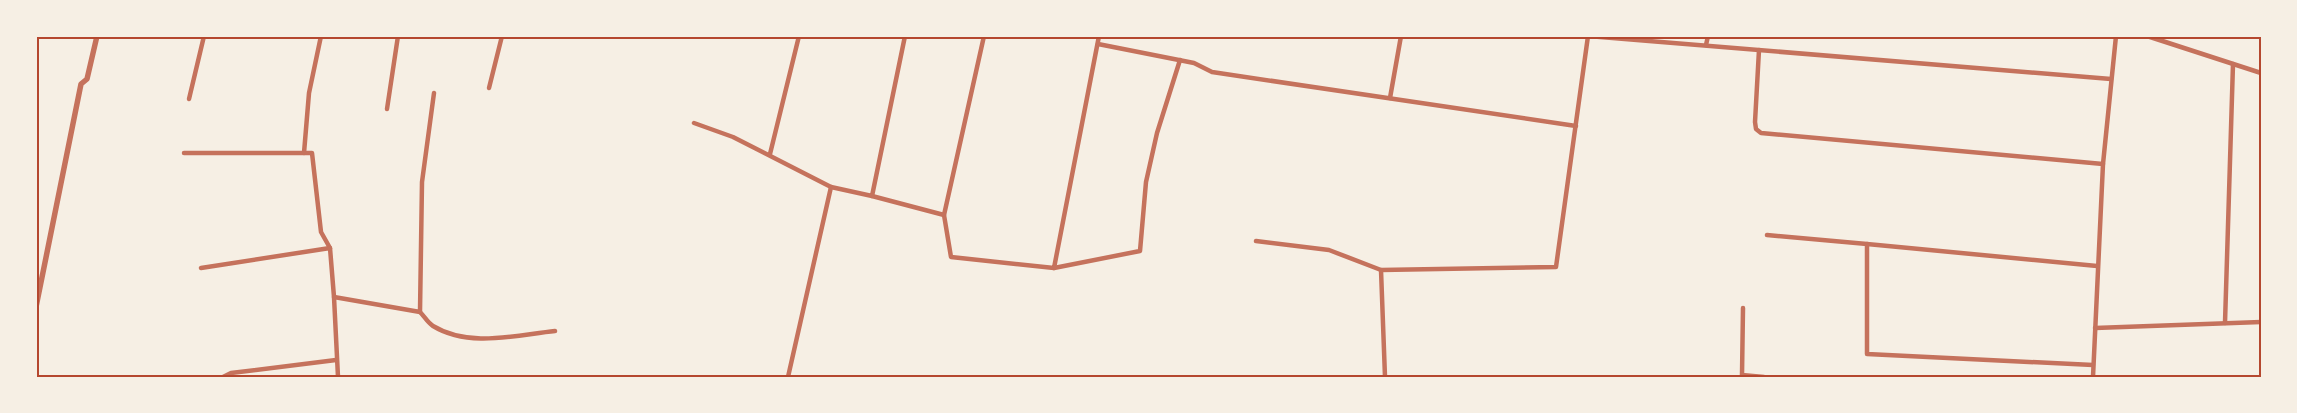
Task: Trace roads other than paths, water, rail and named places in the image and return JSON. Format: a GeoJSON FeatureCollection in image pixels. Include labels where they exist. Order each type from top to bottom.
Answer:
{"type":"FeatureCollection","features":[{"type":"Feature","properties":{"kind":"street"},"geometry":{"type":"LineString","coordinates":[[36,307],[81,84],[87,79],[97,36]]}},
{"type":"Feature","properties":{"kind":"street"},"geometry":{"type":"LineString","coordinates":[[189,100],[204,36]]}},
{"type":"Feature","properties":{"kind":"street"},"geometry":{"type":"LineString","coordinates":[[304,153],[309,93],[321,36]]}},
{"type":"Feature","properties":{"kind":"street"},"geometry":{"type":"LineString","coordinates":[[387,109],[398,36]]}},
{"type":"Feature","properties":{"kind":"street"},"geometry":{"type":"LineString","coordinates":[[490,88],[502,36]]}},
{"type":"Feature","properties":{"kind":"street"},"geometry":{"type":"LineString","coordinates":[[770,154],[799,36]]}},
{"type":"Feature","properties":{"kind":"street"},"geometry":{"type":"LineString","coordinates":[[872,196],[905,36]]}},
{"type":"Feature","properties":{"kind":"street"},"geometry":{"type":"LineString","coordinates":[[984,36],[944,215],[951,257],[1054,268],[1140,251],[1146,182],[1157,133],[1180,60]]}},
{"type":"Feature","properties":{"kind":"street"},"geometry":{"type":"LineString","coordinates":[[1054,268],[1099,36]]}},
{"type":"Feature","properties":{"kind":"street"},"geometry":{"type":"LineString","coordinates":[[1390,98],[1401,36]]}},
{"type":"Feature","properties":{"kind":"street"},"geometry":{"type":"LineString","coordinates":[[1256,241],[1329,250],[1381,270],[1556,267],[1588,36],[2111,79]]}},
{"type":"Feature","properties":{"kind":"street"},"geometry":{"type":"LineString","coordinates":[[1706,45],[1708,36]]}},
{"type":"Feature","properties":{"kind":"street"},"geometry":{"type":"LineString","coordinates":[[2092,377],[2103,164],[2116,36]]}},
{"type":"Feature","properties":{"kind":"street"},"geometry":{"type":"LineString","coordinates":[[2147,36],[2165,39],[2261,73]]}},
{"type":"Feature","properties":{"kind":"street"},"geometry":{"type":"LineString","coordinates":[[1098,44],[1194,63],[1212,72],[1576,126]]}},
{"type":"Feature","properties":{"kind":"street"},"geometry":{"type":"LineString","coordinates":[[1759,50],[1755,122],[1756,129],[1761,133],[2103,164]]}},
{"type":"Feature","properties":{"kind":"street"},"geometry":{"type":"LineString","coordinates":[[2224,323],[2232,64]]}},
{"type":"Feature","properties":{"kind":"street"},"geometry":{"type":"LineString","coordinates":[[420,312],[422,182],[434,93]]}},
{"type":"Feature","properties":{"kind":"street"},"geometry":{"type":"LineString","coordinates":[[694,123],[733,137],[770,154],[831,187],[944,215]]}},
{"type":"Feature","properties":{"kind":"street"},"geometry":{"type":"LineString","coordinates":[[184,153],[312,153],[321,232],[330,248],[338,377]]}},
{"type":"Feature","properties":{"kind":"street"},"geometry":{"type":"LineString","coordinates":[[788,377],[831,187]]}},
{"type":"Feature","properties":{"kind":"street"},"geometry":{"type":"LineString","coordinates":[[1767,235],[2097,266]]}},
{"type":"Feature","properties":{"kind":"street"},"geometry":{"type":"LineString","coordinates":[[1866,244],[1867,354],[2093,365]]}},
{"type":"Feature","properties":{"kind":"street"},"geometry":{"type":"LineString","coordinates":[[202,268],[330,248]]}},
{"type":"Feature","properties":{"kind":"street"},"geometry":{"type":"LineString","coordinates":[[1381,270],[1385,377]]}},
{"type":"Feature","properties":{"kind":"street"},"geometry":{"type":"LineString","coordinates":[[334,297],[420,312],[431,325],[456,336],[480,339],[555,331]]}},
{"type":"Feature","properties":{"kind":"street"},"geometry":{"type":"LineString","coordinates":[[1743,308],[1742,375],[1764,377]]}},
{"type":"Feature","properties":{"kind":"street"},"geometry":{"type":"LineString","coordinates":[[2094,328],[2261,322]]}},
{"type":"Feature","properties":{"kind":"street"},"geometry":{"type":"LineString","coordinates":[[224,377],[231,373],[336,360]]}}]}
